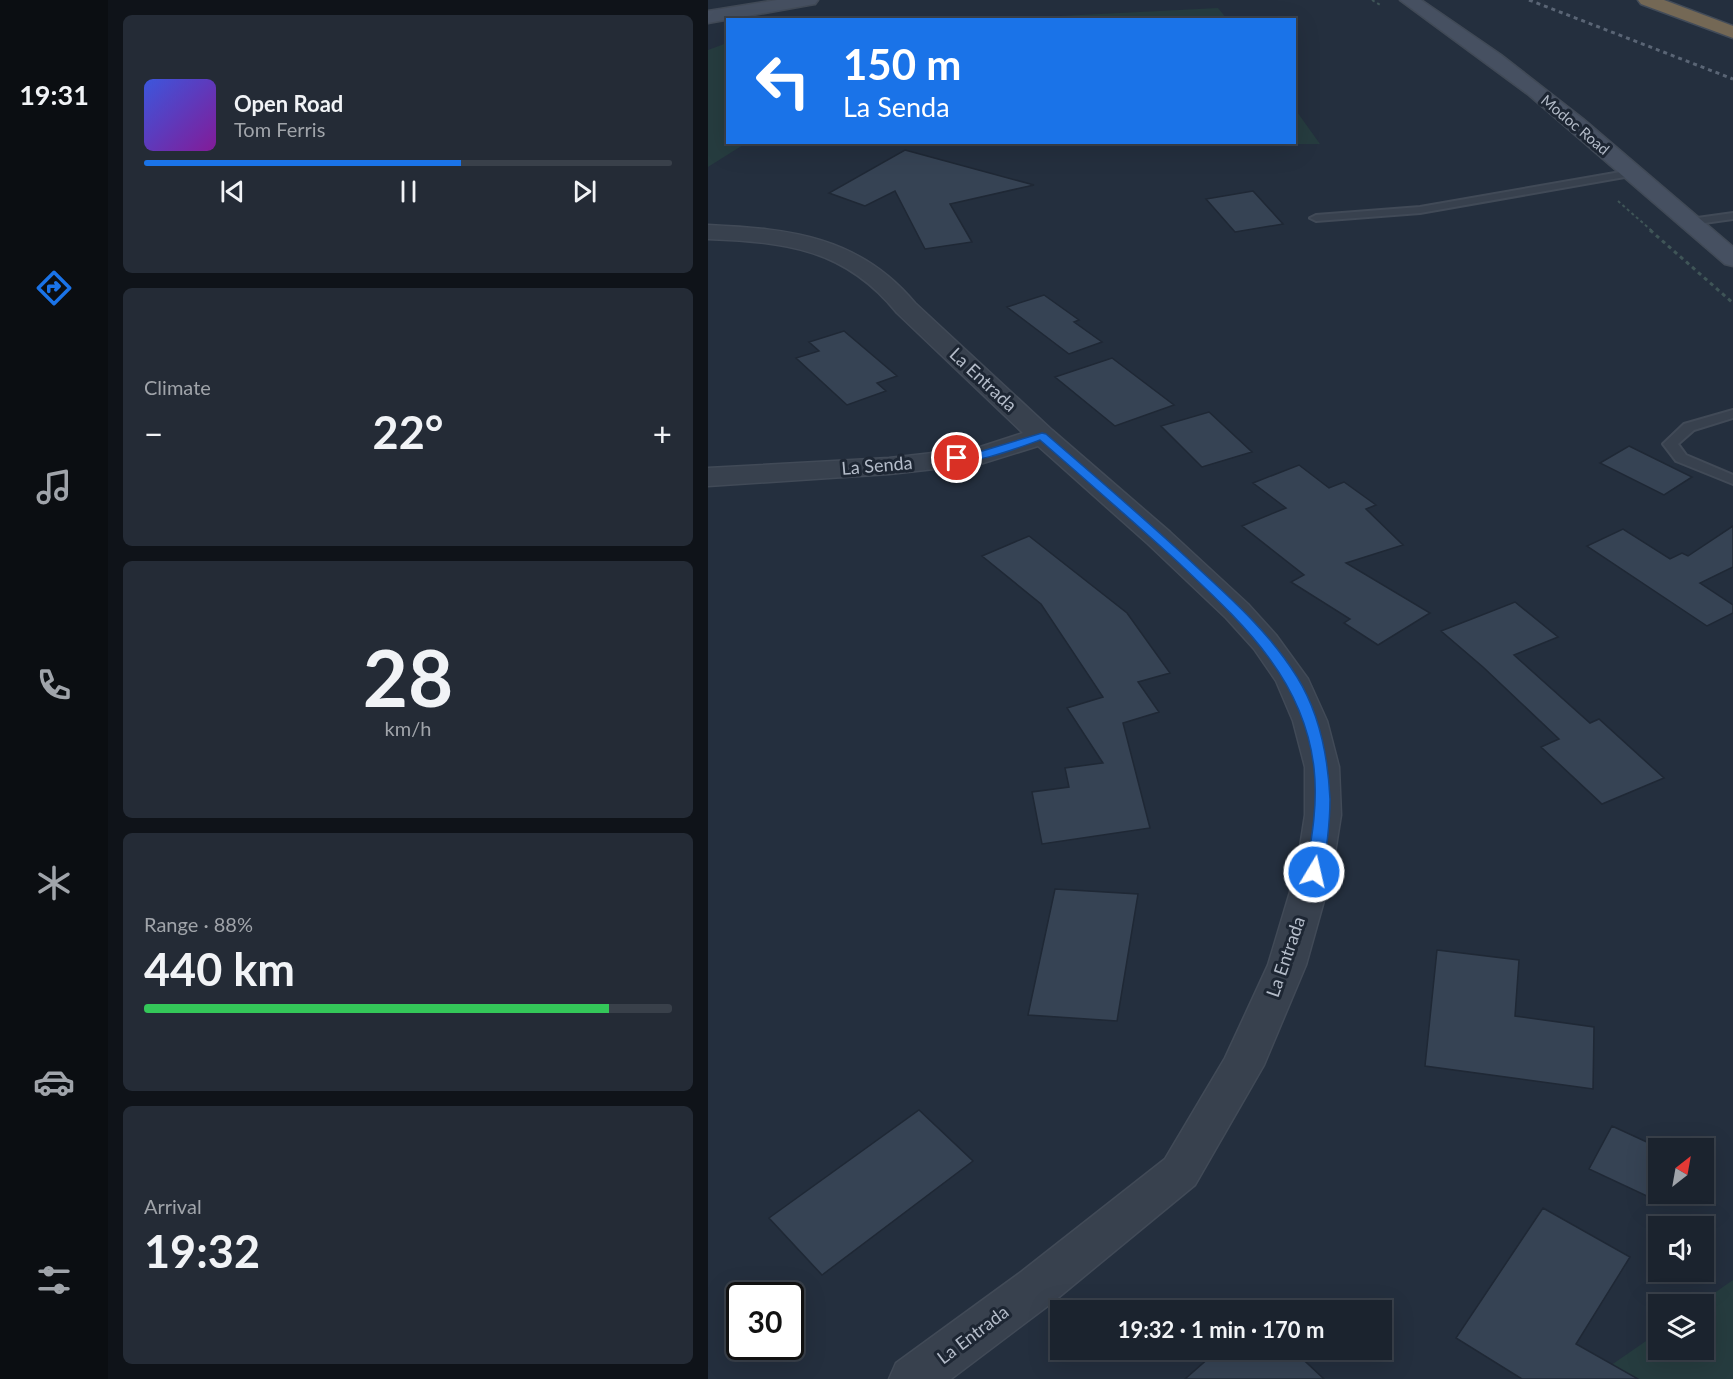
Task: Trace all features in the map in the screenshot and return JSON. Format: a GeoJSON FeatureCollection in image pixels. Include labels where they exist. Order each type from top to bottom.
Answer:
{"type":"FeatureCollection","features":[{"type":"Feature","properties":{"kind":"highway"},"geometry":{"type":"LineString","coordinates":[[1647,0],[1733,32]]}},
{"type":"Feature","properties":{"kind":"street"},"geometry":{"type":"LineString","coordinates":[[708,17],[809,0]]}},
{"type":"Feature","properties":{"kind":"street","name":"Modoc Road"},"geometry":{"type":"LineString","coordinates":[[1409,0],[1452,26],[1500,62],[1733,259]]}},
{"type":"Feature","properties":{"kind":"street","name":"La Entrada"},"geometry":{"type":"LineString","coordinates":[[708,232],[794,240],[836,254],[863,267],[897,295],[906,308],[1042,436],[1159,538],[1237,611],[1265,642],[1292,679],[1310,721],[1322,767],[1323,815],[1314,872],[1287,965],[1244,1065],[1180,1172],[1037,1287],[914,1379]]}},
{"type":"Feature","properties":{"kind":"street","name":"La Senda"},"geometry":{"type":"LineString","coordinates":[[708,477],[889,466],[980,456],[1042,436]]}},
{"type":"Feature","properties":{"kind":"lane"},"geometry":{"type":"LineString","coordinates":[[1316,218],[1420,210],[1632,172]]}},
{"type":"Feature","properties":{"kind":"lane"},"geometry":{"type":"LineString","coordinates":[[1690,222],[1733,216]]}},
{"type":"Feature","properties":{"kind":"lane"},"geometry":{"type":"LineString","coordinates":[[1733,414],[1689,427],[1670,444],[1681,458],[1733,480]]}},
{"type":"Feature","properties":{"kind":"green space"},"geometry":{"type":"Polygon","coordinates":[[[1218,8],[1226,18],[1023,18],[1218,8]]]}},
{"type":"Feature","properties":{"kind":"green space"},"geometry":{"type":"Polygon","coordinates":[[[726,43],[726,144],[1296,144],[1296,110],[1320,144],[743,145],[708,167],[708,50],[726,43]]]}},
{"type":"Feature","properties":{"kind":"green space"},"geometry":{"type":"Polygon","coordinates":[[[1733,1280],[1733,1379],[1591,1379],[1648,1340],[1648,1360],[1714,1360],[1713,1294],[1733,1280]]]}},
{"type":"Feature","properties":{"kind":"building"},"geometry":{"type":"Polygon","coordinates":[[[905,150],[1034,185],[950,204],[972,242],[925,249],[895,191],[865,206],[829,193],[905,150]]]}},
{"type":"Feature","properties":{"kind":"building"},"geometry":{"type":"Polygon","coordinates":[[[1253,191],[1283,224],[1235,232],[1206,199],[1253,191]]]}},
{"type":"Feature","properties":{"kind":"building"},"geometry":{"type":"Polygon","coordinates":[[[1044,295],[1079,320],[1074,322],[1102,342],[1069,354],[1007,307],[1044,295]]]}},
{"type":"Feature","properties":{"kind":"building"},"geometry":{"type":"Polygon","coordinates":[[[844,331],[897,376],[877,383],[886,391],[847,405],[796,358],[819,351],[809,342],[844,331]]]}},
{"type":"Feature","properties":{"kind":"building"},"geometry":{"type":"Polygon","coordinates":[[[1112,358],[1174,405],[1115,426],[1055,377],[1112,358]]]}},
{"type":"Feature","properties":{"kind":"building"},"geometry":{"type":"Polygon","coordinates":[[[1209,412],[1252,452],[1202,467],[1161,426],[1209,412]]]}},
{"type":"Feature","properties":{"kind":"building"},"geometry":{"type":"Polygon","coordinates":[[[1629,446],[1692,477],[1664,495],[1600,463],[1629,446]]]}},
{"type":"Feature","properties":{"kind":"building"},"geometry":{"type":"Polygon","coordinates":[[[1299,465],[1329,488],[1344,482],[1376,505],[1366,509],[1403,545],[1346,563],[1430,613],[1378,645],[1344,623],[1350,619],[1291,582],[1304,575],[1242,526],[1286,508],[1253,483],[1299,465]]]}},
{"type":"Feature","properties":{"kind":"building"},"geometry":{"type":"Polygon","coordinates":[[[1733,526],[1733,567],[1700,583],[1733,605],[1733,613],[1707,626],[1587,546],[1623,529],[1670,559],[1682,553],[1688,556],[1733,526]]]}},
{"type":"Feature","properties":{"kind":"building"},"geometry":{"type":"Polygon","coordinates":[[[1029,536],[1127,613],[1170,673],[1138,682],[1159,712],[1123,723],[1150,828],[1042,844],[1032,792],[1069,787],[1065,768],[1103,763],[1067,708],[1103,697],[1041,604],[982,556],[1029,536]]]}},
{"type":"Feature","properties":{"kind":"building"},"geometry":{"type":"Polygon","coordinates":[[[1515,602],[1558,637],[1514,655],[1590,723],[1599,719],[1664,778],[1602,804],[1541,747],[1559,739],[1483,667],[1441,631],[1515,602]]]}},
{"type":"Feature","properties":{"kind":"building"},"geometry":{"type":"Polygon","coordinates":[[[1055,889],[1138,894],[1117,1021],[1028,1015],[1055,889]]]}},
{"type":"Feature","properties":{"kind":"building"},"geometry":{"type":"Polygon","coordinates":[[[1437,950],[1519,960],[1515,1016],[1594,1027],[1593,1089],[1425,1066],[1437,950]]]}},
{"type":"Feature","properties":{"kind":"building"},"geometry":{"type":"Polygon","coordinates":[[[919,1110],[973,1161],[822,1275],[769,1218],[919,1110]]]}},
{"type":"Feature","properties":{"kind":"building"},"geometry":{"type":"Polygon","coordinates":[[[1612,1126],[1648,1143],[1648,1197],[1589,1169],[1612,1126]]]}},
{"type":"Feature","properties":{"kind":"building"},"geometry":{"type":"Polygon","coordinates":[[[1543,1208],[1630,1257],[1576,1344],[1638,1379],[1522,1379],[1456,1338],[1543,1208]]]}},
{"type":"Feature","properties":{"kind":"building"},"geometry":{"type":"Polygon","coordinates":[[[1207,1360],[1304,1360],[1324,1379],[1185,1379],[1207,1360]]]}},
{"type":"Feature","properties":{"kind":"railway"},"geometry":{"type":"LineString","coordinates":[[1529,0],[1733,79]]}},
{"type":"Feature","properties":{"kind":"route"},"geometry":{"type":"LineString","coordinates":[[957,458],[980,456],[1042,436],[1159,538],[1237,611],[1265,642],[1292,679],[1310,721],[1322,767],[1323,815],[1314,872]]}}]}
